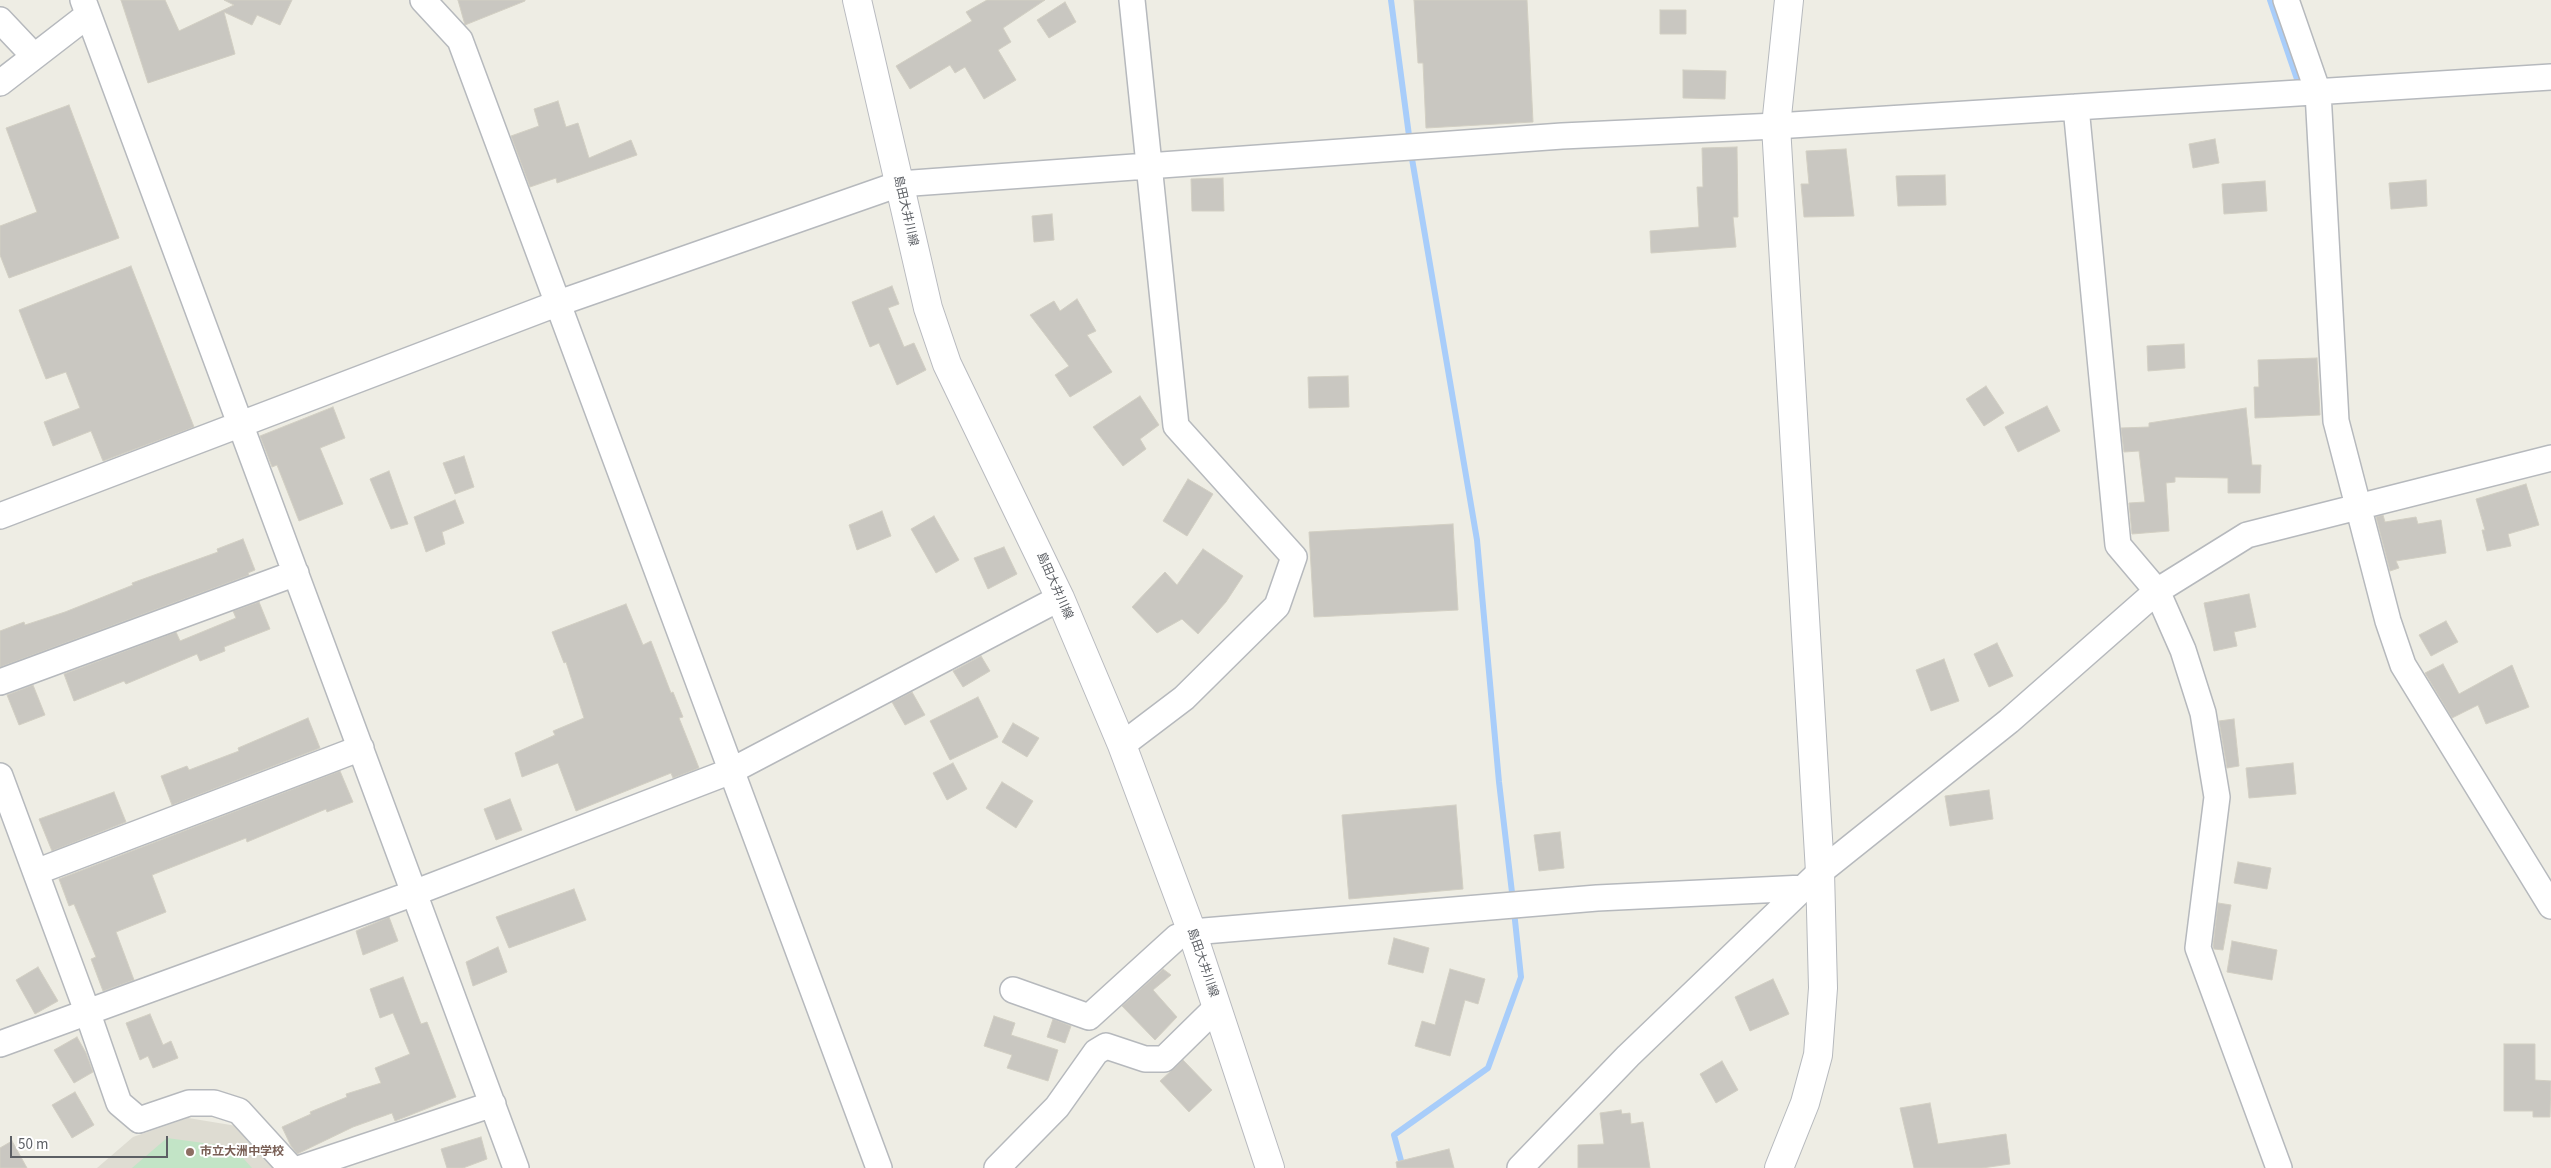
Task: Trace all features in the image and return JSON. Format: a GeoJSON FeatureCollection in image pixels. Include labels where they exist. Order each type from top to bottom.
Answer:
{"type":"FeatureCollection","features":[{"type":"Feature","properties":{"kind":"main road","name":"島田大井川線"},"geometry":{"type":"LineString","coordinates":[[857,0],[928,308],[947,364],[1060,598],[1122,745],[1192,932],[1270,1168]]}},
{"type":"Feature","properties":{"kind":"main road"},"geometry":{"type":"LineString","coordinates":[[1779,1168],[1805,1103],[1818,1055],[1823,988],[1812,880],[1776,126],[1789,0]]}},
{"type":"Feature","properties":{"kind":"street"},"geometry":{"type":"LineString","coordinates":[[423,0],[460,40],[556,304],[879,1168]]}},
{"type":"Feature","properties":{"kind":"street"},"geometry":{"type":"LineString","coordinates":[[1122,745],[1184,698],[1277,606],[1294,557],[1176,426],[1132,0]]}},
{"type":"Feature","properties":{"kind":"street"},"geometry":{"type":"LineString","coordinates":[[2286,0],[2318,92],[2336,420],[2388,620],[2403,665],[2551,906]]}},
{"type":"Feature","properties":{"kind":"street"},"geometry":{"type":"LineString","coordinates":[[0,83],[34,56],[85,7],[516,1168]]}},
{"type":"Feature","properties":{"kind":"street"},"geometry":{"type":"LineString","coordinates":[[0,20],[34,56]]}},
{"type":"Feature","properties":{"kind":"street"},"geometry":{"type":"LineString","coordinates":[[0,516],[239,423],[556,304],[899,184],[1562,136],[1776,126],[2551,77]]}},
{"type":"Feature","properties":{"kind":"street"},"geometry":{"type":"LineString","coordinates":[[2076,107],[2118,545],[2156,590],[2183,650],[2203,713],[2217,797],[2198,948],[2279,1168]]}},
{"type":"Feature","properties":{"kind":"street"},"geometry":{"type":"LineString","coordinates":[[1520,1168],[1628,1056],[1812,880],[2009,721],[2156,590],[2246,535],[2551,458]]}},
{"type":"Feature","properties":{"kind":"street"},"geometry":{"type":"LineString","coordinates":[[0,682],[296,573]]}},
{"type":"Feature","properties":{"kind":"street"},"geometry":{"type":"LineString","coordinates":[[0,1044],[414,893],[731,771],[1060,598]]}},
{"type":"Feature","properties":{"kind":"street"},"geometry":{"type":"LineString","coordinates":[[36,872],[361,748]]}},
{"type":"Feature","properties":{"kind":"street"},"geometry":{"type":"LineString","coordinates":[[0,776],[88,1011],[119,1102],[140,1120],[189,1103],[214,1103],[239,1111],[290,1168]]}},
{"type":"Feature","properties":{"kind":"street"},"geometry":{"type":"LineString","coordinates":[[1013,990],[1089,1016],[1177,938],[1192,932],[1812,880]]}},
{"type":"Feature","properties":{"kind":"street"},"geometry":{"type":"LineString","coordinates":[[997,1168],[1057,1107],[1096,1052],[1106,1046],[1145,1059],[1164,1059],[1217,1007]]}},
{"type":"Feature","properties":{"kind":"street"},"geometry":{"type":"LineString","coordinates":[[301,1168],[492,1104]]}},
{"type":"Feature","properties":{"kind":"shaded area","name":"市立大洲中学校"},"geometry":{"type":"Polygon","coordinates":[[[188,1118],[243,1127],[278,1168],[97,1168],[133,1137],[188,1118]]]}},
{"type":"Feature","properties":{"kind":"green space"},"geometry":{"type":"Polygon","coordinates":[[[167,1138],[233,1147],[252,1168],[132,1168],[167,1138]]]}},
{"type":"Feature","properties":{"kind":"building"},"geometry":{"type":"Polygon","coordinates":[[[121,0],[165,0],[179,31],[234,5],[224,0],[292,0],[280,25],[257,15],[252,25],[224,12],[235,54],[148,83],[121,0]]]}},
{"type":"Feature","properties":{"kind":"building"},"geometry":{"type":"Polygon","coordinates":[[[458,0],[525,0],[525,1],[465,25],[458,0]]]}},
{"type":"Feature","properties":{"kind":"building"},"geometry":{"type":"Polygon","coordinates":[[[987,0],[1045,0],[1003,28],[1011,42],[998,50],[1016,80],[984,99],[965,67],[955,73],[950,65],[910,89],[896,66],[972,21],[966,12],[987,0]]]}},
{"type":"Feature","properties":{"kind":"building"},"geometry":{"type":"Polygon","coordinates":[[[1414,0],[1527,0],[1533,122],[1426,128],[1423,63],[1418,63],[1414,0]]]}},
{"type":"Feature","properties":{"kind":"building"},"geometry":{"type":"Polygon","coordinates":[[[1065,2],[1076,22],[1049,38],[1037,20],[1065,2]]]}},
{"type":"Feature","properties":{"kind":"building"},"geometry":{"type":"Polygon","coordinates":[[[1660,10],[1686,10],[1686,34],[1660,34],[1660,10]]]}},
{"type":"Feature","properties":{"kind":"building"},"geometry":{"type":"Polygon","coordinates":[[[1683,70],[1726,71],[1725,99],[1683,98],[1683,70]]]}},
{"type":"Feature","properties":{"kind":"building"},"geometry":{"type":"Polygon","coordinates":[[[558,101],[566,127],[578,123],[589,158],[631,140],[637,155],[557,183],[556,178],[530,187],[511,136],[539,126],[534,109],[558,101]]]}},
{"type":"Feature","properties":{"kind":"building"},"geometry":{"type":"Polygon","coordinates":[[[69,105],[119,238],[9,278],[0,255],[0,226],[37,212],[6,128],[69,105]]]}},
{"type":"Feature","properties":{"kind":"building"},"geometry":{"type":"Polygon","coordinates":[[[2215,139],[2219,163],[2193,168],[2189,144],[2215,139]]]}},
{"type":"Feature","properties":{"kind":"building"},"geometry":{"type":"Polygon","coordinates":[[[1737,147],[1738,217],[1733,217],[1736,247],[1651,253],[1650,231],[1699,227],[1697,187],[1703,187],[1702,148],[1737,147]]]}},
{"type":"Feature","properties":{"kind":"building"},"geometry":{"type":"Polygon","coordinates":[[[1846,149],[1854,216],[1804,217],[1801,184],[1809,184],[1806,151],[1846,149]]]}},
{"type":"Feature","properties":{"kind":"building"},"geometry":{"type":"Polygon","coordinates":[[[1945,175],[1946,205],[1898,206],[1896,176],[1945,175]]]}},
{"type":"Feature","properties":{"kind":"building"},"geometry":{"type":"Polygon","coordinates":[[[1223,178],[1224,211],[1192,211],[1191,179],[1223,178]]]}},
{"type":"Feature","properties":{"kind":"building"},"geometry":{"type":"Polygon","coordinates":[[[2426,180],[2427,206],[2391,209],[2389,183],[2426,180]]]}},
{"type":"Feature","properties":{"kind":"building"},"geometry":{"type":"Polygon","coordinates":[[[2265,181],[2267,211],[2224,214],[2222,184],[2265,181]]]}},
{"type":"Feature","properties":{"kind":"building"},"geometry":{"type":"Polygon","coordinates":[[[1052,214],[1054,240],[1034,242],[1032,216],[1052,214]]]}},
{"type":"Feature","properties":{"kind":"building"},"geometry":{"type":"Polygon","coordinates":[[[131,266],[194,427],[103,461],[91,431],[53,446],[44,422],[80,408],[66,372],[46,379],[19,310],[131,266]]]}},
{"type":"Feature","properties":{"kind":"building"},"geometry":{"type":"Polygon","coordinates":[[[892,286],[899,304],[888,308],[904,347],[914,343],[926,370],[897,385],[879,343],[870,347],[852,302],[892,286]]]}},
{"type":"Feature","properties":{"kind":"building"},"geometry":{"type":"Polygon","coordinates":[[[1077,299],[1096,331],[1087,335],[1112,372],[1070,397],[1055,375],[1069,366],[1030,315],[1054,301],[1060,311],[1077,299]]]}},
{"type":"Feature","properties":{"kind":"building"},"geometry":{"type":"Polygon","coordinates":[[[2184,344],[2185,368],[2148,371],[2147,346],[2184,344]]]}},
{"type":"Feature","properties":{"kind":"building"},"geometry":{"type":"Polygon","coordinates":[[[2317,358],[2320,415],[2255,418],[2254,387],[2259,387],[2258,360],[2317,358]]]}},
{"type":"Feature","properties":{"kind":"building"},"geometry":{"type":"Polygon","coordinates":[[[1348,376],[1349,407],[1309,408],[1308,377],[1348,376]]]}},
{"type":"Feature","properties":{"kind":"building"},"geometry":{"type":"Polygon","coordinates":[[[1986,386],[2004,413],[1984,426],[1966,399],[1986,386]]]}},
{"type":"Feature","properties":{"kind":"building"},"geometry":{"type":"Polygon","coordinates":[[[1140,396],[1159,425],[1140,439],[1146,449],[1123,466],[1093,427],[1140,396]]]}},
{"type":"Feature","properties":{"kind":"building"},"geometry":{"type":"Polygon","coordinates":[[[2047,406],[2060,431],[2018,452],[2005,427],[2047,406]]]}},
{"type":"Feature","properties":{"kind":"building"},"geometry":{"type":"Polygon","coordinates":[[[333,407],[345,438],[320,448],[343,504],[299,521],[277,465],[272,467],[260,436],[333,407]]]}},
{"type":"Feature","properties":{"kind":"building"},"geometry":{"type":"Polygon","coordinates":[[[2246,408],[2252,465],[2261,465],[2260,493],[2228,493],[2228,478],[2175,477],[2175,482],[2166,483],[2169,531],[2132,534],[2129,503],[2145,502],[2139,451],[2124,452],[2121,428],[2149,427],[2149,423],[2246,408]]]}},
{"type":"Feature","properties":{"kind":"building"},"geometry":{"type":"Polygon","coordinates":[[[464,456],[474,487],[455,494],[443,463],[464,456]]]}},
{"type":"Feature","properties":{"kind":"building"},"geometry":{"type":"Polygon","coordinates":[[[389,471],[408,524],[391,529],[370,479],[389,471]]]}},
{"type":"Feature","properties":{"kind":"building"},"geometry":{"type":"Polygon","coordinates":[[[1188,479],[1213,494],[1187,536],[1163,521],[1188,479]]]}},
{"type":"Feature","properties":{"kind":"building"},"geometry":{"type":"Polygon","coordinates":[[[2526,484],[2539,525],[2508,534],[2511,546],[2487,551],[2482,530],[2485,530],[2476,499],[2526,484]]]}},
{"type":"Feature","properties":{"kind":"building"},"geometry":{"type":"Polygon","coordinates":[[[455,500],[464,523],[442,532],[445,544],[426,552],[414,517],[455,500]]]}},
{"type":"Feature","properties":{"kind":"building"},"geometry":{"type":"Polygon","coordinates":[[[882,511],[891,536],[857,550],[849,525],[882,511]]]}},
{"type":"Feature","properties":{"kind":"building"},"geometry":{"type":"Polygon","coordinates":[[[2383,515],[2385,522],[2416,517],[2418,524],[2441,520],[2446,553],[2396,561],[2399,568],[2390,571],[2376,517],[2383,515]]]}},
{"type":"Feature","properties":{"kind":"building"},"geometry":{"type":"Polygon","coordinates":[[[934,516],[959,560],[936,573],[911,529],[934,516]]]}},
{"type":"Feature","properties":{"kind":"building"},"geometry":{"type":"Polygon","coordinates":[[[1453,524],[1458,610],[1314,617],[1309,532],[1453,524]]]}},
{"type":"Feature","properties":{"kind":"building"},"geometry":{"type":"Polygon","coordinates":[[[243,539],[255,570],[248,573],[249,575],[0,667],[0,631],[24,622],[25,625],[65,612],[133,585],[132,583],[218,552],[217,549],[243,539]]]}},
{"type":"Feature","properties":{"kind":"building"},"geometry":{"type":"Polygon","coordinates":[[[1004,547],[1017,574],[988,589],[974,558],[1004,547]]]}},
{"type":"Feature","properties":{"kind":"building"},"geometry":{"type":"Polygon","coordinates":[[[1203,549],[1243,576],[1226,602],[1198,634],[1182,619],[1157,633],[1132,607],[1165,572],[1177,585],[1203,549]]]}},
{"type":"Feature","properties":{"kind":"building"},"geometry":{"type":"Polygon","coordinates":[[[2249,594],[2256,627],[2234,632],[2237,646],[2214,651],[2204,603],[2249,594]]]}},
{"type":"Feature","properties":{"kind":"building"},"geometry":{"type":"Polygon","coordinates":[[[259,602],[270,629],[224,647],[225,651],[200,661],[197,654],[126,684],[124,681],[74,701],[64,674],[176,632],[180,641],[236,618],[233,611],[259,602]]]}},
{"type":"Feature","properties":{"kind":"building"},"geometry":{"type":"Polygon","coordinates":[[[626,604],[643,645],[651,641],[671,693],[673,692],[683,717],[679,718],[699,768],[673,778],[671,773],[576,811],[558,763],[522,777],[515,753],[555,735],[553,731],[584,718],[566,662],[564,663],[552,632],[626,604]]]}},
{"type":"Feature","properties":{"kind":"building"},"geometry":{"type":"Polygon","coordinates":[[[2446,621],[2458,642],[2431,656],[2419,635],[2446,621]]]}},
{"type":"Feature","properties":{"kind":"building"},"geometry":{"type":"Polygon","coordinates":[[[1997,643],[2013,676],[1989,687],[1974,654],[1997,643]]]}},
{"type":"Feature","properties":{"kind":"building"},"geometry":{"type":"Polygon","coordinates":[[[981,656],[990,671],[963,687],[953,671],[981,656]]]}},
{"type":"Feature","properties":{"kind":"building"},"geometry":{"type":"Polygon","coordinates":[[[1944,659],[1959,701],[1931,711],[1916,670],[1944,659]]]}},
{"type":"Feature","properties":{"kind":"building"},"geometry":{"type":"Polygon","coordinates":[[[2443,664],[2459,694],[2512,665],[2529,707],[2486,724],[2478,705],[2452,718],[2425,673],[2443,664]]]}},
{"type":"Feature","properties":{"kind":"building"},"geometry":{"type":"Polygon","coordinates":[[[33,685],[45,715],[19,725],[7,695],[33,685]]]}},
{"type":"Feature","properties":{"kind":"building"},"geometry":{"type":"Polygon","coordinates":[[[912,692],[925,715],[905,725],[892,702],[912,692]]]}},
{"type":"Feature","properties":{"kind":"building"},"geometry":{"type":"Polygon","coordinates":[[[978,697],[998,737],[950,760],[930,721],[978,697]]]}},
{"type":"Feature","properties":{"kind":"building"},"geometry":{"type":"Polygon","coordinates":[[[308,718],[320,748],[172,805],[161,776],[187,766],[189,770],[239,751],[238,748],[308,718]]]}},
{"type":"Feature","properties":{"kind":"building"},"geometry":{"type":"Polygon","coordinates":[[[2234,719],[2239,766],[2227,768],[2219,721],[2234,719]]]}},
{"type":"Feature","properties":{"kind":"building"},"geometry":{"type":"Polygon","coordinates":[[[1013,723],[1039,738],[1027,757],[1002,742],[1013,723]]]}},
{"type":"Feature","properties":{"kind":"building"},"geometry":{"type":"Polygon","coordinates":[[[953,763],[967,789],[947,800],[933,773],[953,763]]]}},
{"type":"Feature","properties":{"kind":"building"},"geometry":{"type":"Polygon","coordinates":[[[2293,763],[2296,794],[2249,798],[2246,768],[2293,763]]]}},
{"type":"Feature","properties":{"kind":"building"},"geometry":{"type":"Polygon","coordinates":[[[340,771],[353,802],[327,812],[326,809],[247,842],[246,838],[152,875],[166,912],[116,932],[134,980],[103,991],[91,959],[96,957],[74,904],[69,906],[59,879],[340,771]]]}},
{"type":"Feature","properties":{"kind":"building"},"geometry":{"type":"Polygon","coordinates":[[[1002,782],[1033,801],[1016,828],[986,808],[1002,782]]]}},
{"type":"Feature","properties":{"kind":"building"},"geometry":{"type":"Polygon","coordinates":[[[1989,790],[1993,819],[1950,826],[1945,796],[1989,790]]]}},
{"type":"Feature","properties":{"kind":"building"},"geometry":{"type":"Polygon","coordinates":[[[114,792],[126,822],[52,851],[39,819],[114,792]]]}},
{"type":"Feature","properties":{"kind":"building"},"geometry":{"type":"Polygon","coordinates":[[[510,799],[522,830],[496,840],[484,809],[510,799]]]}},
{"type":"Feature","properties":{"kind":"building"},"geometry":{"type":"Polygon","coordinates":[[[1456,805],[1463,889],[1349,899],[1342,815],[1456,805]]]}},
{"type":"Feature","properties":{"kind":"building"},"geometry":{"type":"Polygon","coordinates":[[[1560,832],[1564,868],[1539,871],[1534,835],[1560,832]]]}},
{"type":"Feature","properties":{"kind":"building"},"geometry":{"type":"Polygon","coordinates":[[[2238,862],[2271,868],[2267,889],[2234,883],[2238,862]]]}},
{"type":"Feature","properties":{"kind":"building"},"geometry":{"type":"Polygon","coordinates":[[[574,889],[586,920],[509,948],[496,917],[574,889]]]}},
{"type":"Feature","properties":{"kind":"building"},"geometry":{"type":"Polygon","coordinates":[[[2218,903],[2231,905],[2223,950],[2214,949],[2213,946],[2218,903]]]}},
{"type":"Feature","properties":{"kind":"building"},"geometry":{"type":"Polygon","coordinates":[[[389,917],[398,941],[363,955],[356,931],[389,917]]]}},
{"type":"Feature","properties":{"kind":"building"},"geometry":{"type":"Polygon","coordinates":[[[1394,938],[1429,948],[1423,973],[1388,964],[1394,938]]]}},
{"type":"Feature","properties":{"kind":"building"},"geometry":{"type":"Polygon","coordinates":[[[2232,941],[2277,950],[2272,980],[2227,972],[2232,941]]]}},
{"type":"Feature","properties":{"kind":"building"},"geometry":{"type":"Polygon","coordinates":[[[498,947],[507,972],[473,986],[466,962],[498,947]]]}},
{"type":"Feature","properties":{"kind":"building"},"geometry":{"type":"Polygon","coordinates":[[[38,967],[58,1001],[35,1014],[16,980],[38,967]]]}},
{"type":"Feature","properties":{"kind":"building"},"geometry":{"type":"Polygon","coordinates":[[[1163,969],[1171,975],[1153,990],[1177,1017],[1155,1040],[1122,1006],[1163,969]]]}},
{"type":"Feature","properties":{"kind":"building"},"geometry":{"type":"Polygon","coordinates":[[[1450,969],[1485,979],[1478,1004],[1465,1000],[1450,1056],[1415,1046],[1422,1021],[1435,1025],[1450,969]]]}},
{"type":"Feature","properties":{"kind":"building"},"geometry":{"type":"Polygon","coordinates":[[[403,977],[421,1024],[427,1022],[456,1097],[395,1121],[392,1113],[353,1127],[297,1154],[282,1127],[311,1114],[310,1112],[347,1097],[346,1094],[381,1083],[375,1068],[410,1054],[393,1013],[380,1018],[370,989],[403,977]]]}},
{"type":"Feature","properties":{"kind":"building"},"geometry":{"type":"Polygon","coordinates":[[[1773,979],[1789,1014],[1750,1031],[1735,997],[1773,979]]]}},
{"type":"Feature","properties":{"kind":"building"},"geometry":{"type":"Polygon","coordinates":[[[150,1014],[163,1045],[171,1041],[178,1058],[153,1068],[148,1056],[140,1060],[126,1023],[150,1014]]]}},
{"type":"Feature","properties":{"kind":"building"},"geometry":{"type":"Polygon","coordinates":[[[994,1016],[1015,1023],[1011,1035],[1058,1050],[1048,1081],[1007,1068],[1012,1055],[984,1046],[994,1016]]]}},
{"type":"Feature","properties":{"kind":"building"},"geometry":{"type":"Polygon","coordinates":[[[1053,1019],[1071,1026],[1065,1043],[1047,1037],[1053,1019]]]}},
{"type":"Feature","properties":{"kind":"building"},"geometry":{"type":"Polygon","coordinates":[[[77,1037],[86,1053],[93,1072],[74,1083],[54,1050],[77,1037]]]}},
{"type":"Feature","properties":{"kind":"building"},"geometry":{"type":"Polygon","coordinates":[[[2504,1044],[2535,1044],[2535,1080],[2551,1081],[2550,1117],[2533,1117],[2533,1111],[2504,1111],[2504,1044]]]}},
{"type":"Feature","properties":{"kind":"building"},"geometry":{"type":"Polygon","coordinates":[[[1183,1060],[1212,1090],[1189,1112],[1160,1081],[1183,1060]]]}},
{"type":"Feature","properties":{"kind":"building"},"geometry":{"type":"Polygon","coordinates":[[[1722,1061],[1738,1090],[1716,1103],[1700,1074],[1722,1061]]]}},
{"type":"Feature","properties":{"kind":"building"},"geometry":{"type":"Polygon","coordinates":[[[75,1092],[94,1125],[72,1138],[52,1105],[75,1092]]]}},
{"type":"Feature","properties":{"kind":"building"},"geometry":{"type":"Polygon","coordinates":[[[1930,1103],[1938,1144],[2006,1134],[2010,1164],[1982,1168],[1914,1168],[1900,1108],[1930,1103]]]}},
{"type":"Feature","properties":{"kind":"building"},"geometry":{"type":"Polygon","coordinates":[[[1621,1110],[1622,1114],[1630,1113],[1631,1124],[1643,1122],[1650,1168],[1578,1168],[1578,1145],[1604,1144],[1600,1113],[1621,1110]]]}},
{"type":"Feature","properties":{"kind":"building"},"geometry":{"type":"Polygon","coordinates":[[[481,1137],[487,1159],[463,1168],[447,1168],[441,1149],[481,1137]]]}},
{"type":"Feature","properties":{"kind":"building"},"geometry":{"type":"Polygon","coordinates":[[[12,1141],[27,1168],[0,1168],[0,1148],[12,1141]]]}},
{"type":"Feature","properties":{"kind":"building"},"geometry":{"type":"Polygon","coordinates":[[[1449,1149],[1454,1168],[1397,1168],[1396,1162],[1449,1149]]]}},
{"type":"Feature","properties":{"kind":"waterway"},"geometry":{"type":"LineString","coordinates":[[1391,0],[1410,143]]}},
{"type":"Feature","properties":{"kind":"waterway"},"geometry":{"type":"LineString","coordinates":[[2270,0],[2298,82]]}},
{"type":"Feature","properties":{"kind":"waterway"},"geometry":{"type":"LineString","coordinates":[[1411,153],[1477,540],[1499,782],[1513,901]]}},
{"type":"Feature","properties":{"kind":"waterway"},"geometry":{"type":"LineString","coordinates":[[1403,1168],[1394,1135],[1488,1068],[1521,977],[1514,911]]}},
{"type":"Feature","properties":{"kind":"place","name":"市立大洲中学校"},"geometry":{"type":"Point","coordinates":[190,1152]}}]}
